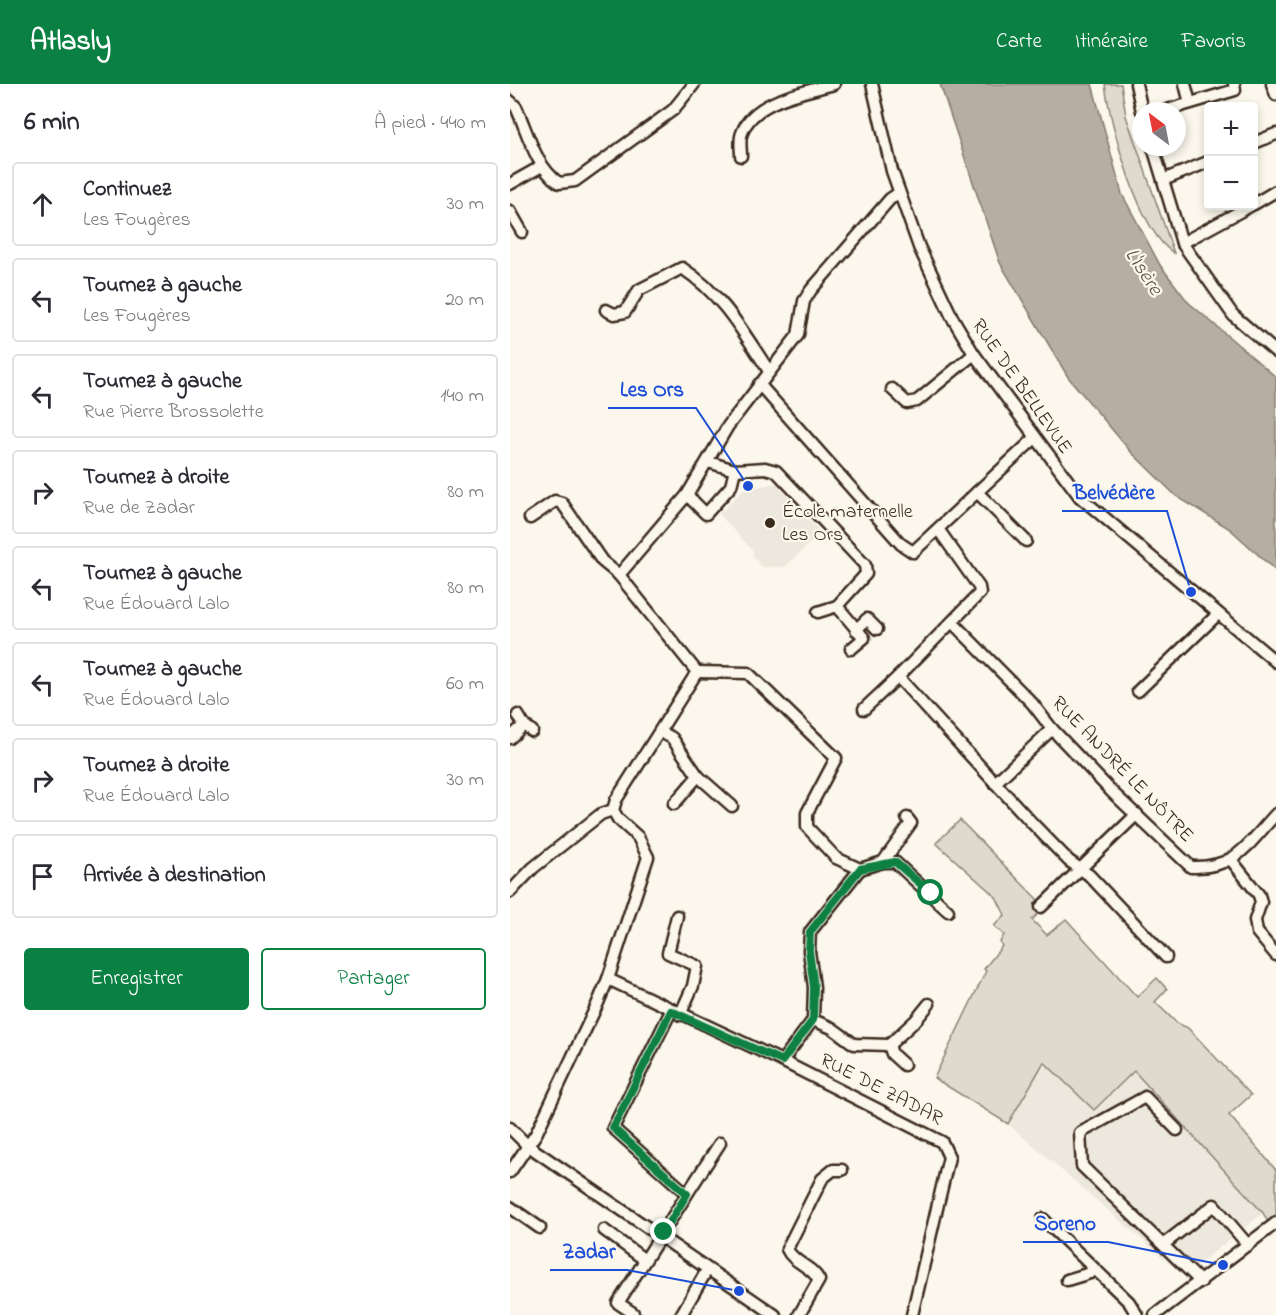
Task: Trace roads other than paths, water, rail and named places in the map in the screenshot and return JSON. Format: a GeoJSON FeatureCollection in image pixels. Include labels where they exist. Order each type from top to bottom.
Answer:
{"type":"FeatureCollection","features":[{"type":"Feature","properties":{"kind":"street"},"geometry":{"type":"LineString","coordinates":[[510,101],[516,107],[537,169],[559,183],[575,181],[673,110],[694,84]]}},
{"type":"Feature","properties":{"kind":"street"},"geometry":{"type":"LineString","coordinates":[[741,156],[742,133],[759,110],[786,97],[834,84]]}},
{"type":"Feature","properties":{"kind":"street","name":"RUE DE BELLEVUE"},"geometry":{"type":"LineString","coordinates":[[872,84],[899,192],[942,297],[974,354],[1080,498],[1276,662]]}},
{"type":"Feature","properties":{"kind":"street"},"geometry":{"type":"LineString","coordinates":[[1136,84],[1140,102]]}},
{"type":"Feature","properties":{"kind":"street"},"geometry":{"type":"LineString","coordinates":[[1185,84],[1190,103]]}},
{"type":"Feature","properties":{"kind":"street"},"geometry":{"type":"LineString","coordinates":[[1186,104],[1236,90],[1234,84]]}},
{"type":"Feature","properties":{"kind":"street"},"geometry":{"type":"LineString","coordinates":[[1272,84],[1276,95]]}},
{"type":"Feature","properties":{"kind":"street"},"geometry":{"type":"LineString","coordinates":[[1258,141],[1276,134]]}},
{"type":"Feature","properties":{"kind":"street"},"geometry":{"type":"LineString","coordinates":[[1156,156],[1182,243],[1233,315],[1276,352]]}},
{"type":"Feature","properties":{"kind":"street"},"geometry":{"type":"LineString","coordinates":[[1163,180],[1204,164]]}},
{"type":"Feature","properties":{"kind":"street"},"geometry":{"type":"LineString","coordinates":[[510,184],[537,169]]}},
{"type":"Feature","properties":{"kind":"street"},"geometry":{"type":"LineString","coordinates":[[619,575],[687,495],[728,426],[798,335],[804,301],[811,290],[890,199],[899,192]]}},
{"type":"Feature","properties":{"kind":"street"},"geometry":{"type":"LineString","coordinates":[[1258,202],[1276,192]]}},
{"type":"Feature","properties":{"kind":"street"},"geometry":{"type":"LineString","coordinates":[[1182,243],[1243,210]]}},
{"type":"Feature","properties":{"kind":"street"},"geometry":{"type":"LineString","coordinates":[[510,211],[522,232]]}},
{"type":"Feature","properties":{"kind":"street"},"geometry":{"type":"LineString","coordinates":[[606,310],[614,314],[625,312],[639,290],[682,268],[704,282],[726,306],[769,371]]}},
{"type":"Feature","properties":{"kind":"street"},"geometry":{"type":"LineString","coordinates":[[892,388],[907,403],[916,401],[974,354]]}},
{"type":"Feature","properties":{"kind":"street"},"geometry":{"type":"LineString","coordinates":[[759,384],[901,543],[913,552],[1035,438]]}},
{"type":"Feature","properties":{"kind":"street"},"geometry":{"type":"LineString","coordinates":[[708,462],[735,470],[765,468],[776,471],[865,565],[866,574],[837,606],[818,612]]}},
{"type":"Feature","properties":{"kind":"street"},"geometry":{"type":"LineString","coordinates":[[687,495],[706,514],[732,486],[735,470]]}},
{"type":"Feature","properties":{"kind":"street"},"geometry":{"type":"LineString","coordinates":[[977,492],[1026,542]]}},
{"type":"Feature","properties":{"kind":"street"},"geometry":{"type":"LineString","coordinates":[[530,518],[555,501],[562,503],[603,561],[619,575],[697,672]]}},
{"type":"Feature","properties":{"kind":"street"},"geometry":{"type":"LineString","coordinates":[[864,709],[980,592],[979,587],[938,529]]}},
{"type":"Feature","properties":{"kind":"street"},"geometry":{"type":"LineString","coordinates":[[837,606],[860,634]]}},
{"type":"Feature","properties":{"kind":"street"},"geometry":{"type":"LineString","coordinates":[[1138,691],[1218,614]]}},
{"type":"Feature","properties":{"kind":"street","name":"RUE ANDRÉ LE NÔTRE"},"geometry":{"type":"LineString","coordinates":[[952,622],[1032,703],[1052,729],[1191,867],[1211,868],[1232,861]]}},
{"type":"Feature","properties":{"kind":"street"},"geometry":{"type":"LineString","coordinates":[[851,649],[860,634],[881,625]]}},
{"type":"Feature","properties":{"kind":"street"},"geometry":{"type":"LineString","coordinates":[[510,1172],[536,1134],[608,979],[648,857],[639,837],[618,819],[613,810],[616,800],[697,672]]}},
{"type":"Feature","properties":{"kind":"street"},"geometry":{"type":"LineString","coordinates":[[697,672],[748,673],[836,758],[807,813],[807,827],[836,858],[860,869]]}},
{"type":"Feature","properties":{"kind":"street"},"geometry":{"type":"LineString","coordinates":[[898,677],[1033,824],[1166,957]]}},
{"type":"Feature","properties":{"kind":"street"},"geometry":{"type":"LineString","coordinates":[[510,738],[525,724]]}},
{"type":"Feature","properties":{"kind":"street"},"geometry":{"type":"LineString","coordinates":[[995,783],[1052,729]]}},
{"type":"Feature","properties":{"kind":"street"},"geometry":{"type":"LineString","coordinates":[[661,732],[672,738],[698,776],[732,806]]}},
{"type":"Feature","properties":{"kind":"street"},"geometry":{"type":"LineString","coordinates":[[674,804],[698,776]]}},
{"type":"Feature","properties":{"kind":"street"},"geometry":{"type":"LineString","coordinates":[[510,892],[541,861],[601,814],[613,810]]}},
{"type":"Feature","properties":{"kind":"street"},"geometry":{"type":"LineString","coordinates":[[1041,907],[1137,814]]}},
{"type":"Feature","properties":{"kind":"street"},"geometry":{"type":"LineString","coordinates":[[1276,814],[1232,861],[1259,895],[1261,902],[1255,920],[1257,932],[1276,955]]}},
{"type":"Feature","properties":{"kind":"street"},"geometry":{"type":"LineString","coordinates":[[883,862],[911,823],[907,818]]}},
{"type":"Feature","properties":{"kind":"street"},"geometry":{"type":"LineString","coordinates":[[782,1061],[813,1020],[814,987],[809,951],[810,932],[860,869],[883,862],[895,862],[948,911]]}},
{"type":"Feature","properties":{"kind":"street"},"geometry":{"type":"LineString","coordinates":[[677,916],[668,953],[697,966],[693,986],[675,1013],[613,1128],[687,1194]]}},
{"type":"Feature","properties":{"kind":"street","name":"RUE DE ZADAR"},"geometry":{"type":"LineString","coordinates":[[608,979],[675,1013],[782,1061],[942,1142],[949,1156],[912,1315]]}},
{"type":"Feature","properties":{"kind":"street"},"geometry":{"type":"LineString","coordinates":[[813,1020],[832,1028],[854,1044],[889,1045],[929,1004]]}},
{"type":"Feature","properties":{"kind":"street"},"geometry":{"type":"LineString","coordinates":[[889,1045],[892,1054],[904,1065]]}},
{"type":"Feature","properties":{"kind":"street"},"geometry":{"type":"LineString","coordinates":[[1177,1130],[1145,1097],[1080,1133],[1082,1166],[1201,1282]]}},
{"type":"Feature","properties":{"kind":"street"},"geometry":{"type":"LineString","coordinates":[[510,1128],[527,1145],[775,1315]]}},
{"type":"Feature","properties":{"kind":"street"},"geometry":{"type":"LineString","coordinates":[[633,1313],[618,1303],[720,1143]]}},
{"type":"Feature","properties":{"kind":"street"},"geometry":{"type":"LineString","coordinates":[[800,1315],[819,1280],[813,1272],[790,1256],[787,1249],[822,1179],[833,1170],[842,1170]]}},
{"type":"Feature","properties":{"kind":"street"},"geometry":{"type":"LineString","coordinates":[[1164,1244],[1214,1205],[1248,1245]]}},
{"type":"Feature","properties":{"kind":"street"},"geometry":{"type":"LineString","coordinates":[[511,1210],[540,1228]]}},
{"type":"Feature","properties":{"kind":"street"},"geometry":{"type":"LineString","coordinates":[[1043,1219],[1130,1302],[1137,1315]]}},
{"type":"Feature","properties":{"kind":"street"},"geometry":{"type":"LineString","coordinates":[[1155,1315],[1276,1223]]}},
{"type":"Feature","properties":{"kind":"street"},"geometry":{"type":"LineString","coordinates":[[604,1230],[645,1260]]}},
{"type":"Feature","properties":{"kind":"street"},"geometry":{"type":"LineString","coordinates":[[1067,1280],[1090,1273],[1094,1269]]}},
{"type":"Feature","properties":{"kind":"street"},"geometry":{"type":"LineString","coordinates":[[681,1315],[707,1270]]}},
{"type":"Feature","properties":{"kind":"water","name":"L'Isère"},"geometry":{"type":"Polygon","coordinates":[[[940,84],[1092,84],[1122,194],[1160,265],[1188,302],[1276,377],[1276,571],[1230,529],[1176,496],[1131,452],[1068,377],[1000,263],[940,84]]]}},
{"type":"Feature","properties":{"kind":"place","name":"Les Ors"},"geometry":{"type":"Point","coordinates":[748,486]}},
{"type":"Feature","properties":{"kind":"place","name":"École maternelle Les Ors"},"geometry":{"type":"Point","coordinates":[770,523]}},
{"type":"Feature","properties":{"kind":"place","name":"Belvédère"},"geometry":{"type":"Point","coordinates":[1191,592]}},
{"type":"Feature","properties":{"kind":"place","name":"Soreno"},"geometry":{"type":"Point","coordinates":[1223,1265]}},
{"type":"Feature","properties":{"kind":"place","name":"Zadar"},"geometry":{"type":"Point","coordinates":[739,1291]}}]}
